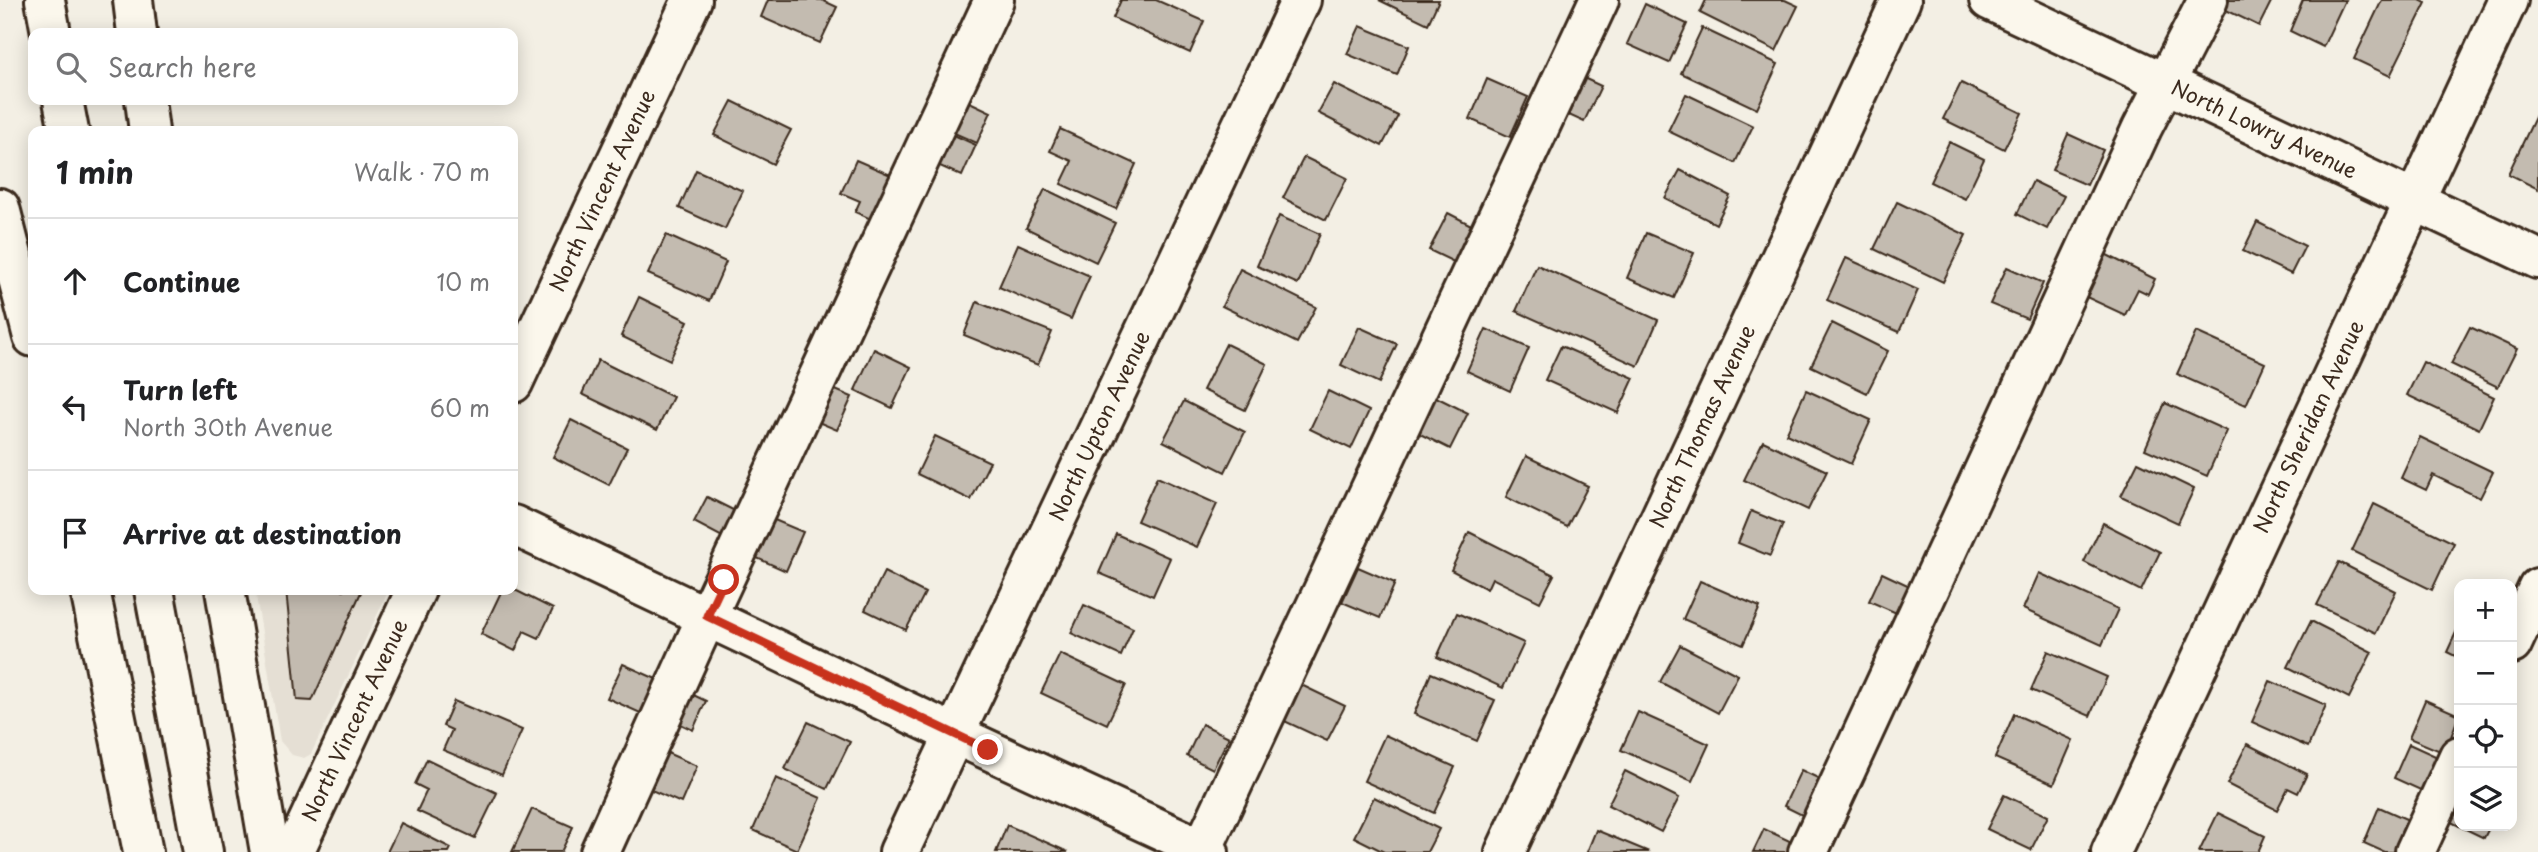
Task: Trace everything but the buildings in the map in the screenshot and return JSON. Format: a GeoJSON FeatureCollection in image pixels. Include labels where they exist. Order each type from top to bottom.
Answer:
{"type":"FeatureCollection","features":[{"type":"Feature","properties":{"kind":"street"},"geometry":{"type":"LineString","coordinates":[[45,0],[50,28]]}},
{"type":"Feature","properties":{"kind":"street"},"geometry":{"type":"LineString","coordinates":[[133,0],[136,28]]}},
{"type":"Feature","properties":{"kind":"street","name":"North Vincent Avenue"},"geometry":{"type":"LineString","coordinates":[[518,372],[692,0]]}},
{"type":"Feature","properties":{"kind":"street"},"geometry":{"type":"LineString","coordinates":[[600,852],[994,0]]}},
{"type":"Feature","properties":{"kind":"street","name":"North Upton Avenue"},"geometry":{"type":"LineString","coordinates":[[899,852],[1301,0]]}},
{"type":"Feature","properties":{"kind":"street"},"geometry":{"type":"LineString","coordinates":[[518,527],[1204,851],[1599,0]]}},
{"type":"Feature","properties":{"kind":"street","name":"North Thomas Avenue"},"geometry":{"type":"LineString","coordinates":[[1505,852],[1901,0]]}},
{"type":"Feature","properties":{"kind":"street","name":"North Lowry Avenue"},"geometry":{"type":"LineString","coordinates":[[1989,0],[2538,259]]}},
{"type":"Feature","properties":{"kind":"street"},"geometry":{"type":"LineString","coordinates":[[1808,852],[2142,128],[2208,0]]}},
{"type":"Feature","properties":{"kind":"street","name":"North Sheridan Avenue"},"geometry":{"type":"LineString","coordinates":[[2111,852],[2508,0]]}},
{"type":"Feature","properties":{"kind":"street"},"geometry":{"type":"LineString","coordinates":[[64,105],[68,126]]}},
{"type":"Feature","properties":{"kind":"street"},"geometry":{"type":"LineString","coordinates":[[146,105],[148,126]]}},
{"type":"Feature","properties":{"kind":"street"},"geometry":{"type":"LineString","coordinates":[[0,208],[28,317]]}},
{"type":"Feature","properties":{"kind":"street"},"geometry":{"type":"LineString","coordinates":[[0,272],[28,326]]}},
{"type":"Feature","properties":{"kind":"street"},"geometry":{"type":"LineString","coordinates":[[2513,642],[2538,588]]}},
{"type":"Feature","properties":{"kind":"street"},"geometry":{"type":"LineString","coordinates":[[91,595],[143,852]]}},
{"type":"Feature","properties":{"kind":"street"},"geometry":{"type":"LineString","coordinates":[[155,595],[203,852]]}},
{"type":"Feature","properties":{"kind":"street"},"geometry":{"type":"LineString","coordinates":[[226,595],[270,852]]}},
{"type":"Feature","properties":{"kind":"street","name":"North Vincent Avenue"},"geometry":{"type":"LineString","coordinates":[[294,852],[414,595]]}},
{"type":"Feature","properties":{"kind":"street"},"geometry":{"type":"LineString","coordinates":[[2415,852],[2454,768]]}},
{"type":"Feature","properties":{"kind":"shaded area"},"geometry":{"type":"Polygon","coordinates":[[[256,595],[387,595],[311,754],[304,758],[292,755],[280,741],[256,595]]]}},
{"type":"Feature","properties":{"kind":"route"},"geometry":{"type":"LineString","coordinates":[[724,580],[707,616],[988,750]]}}]}
